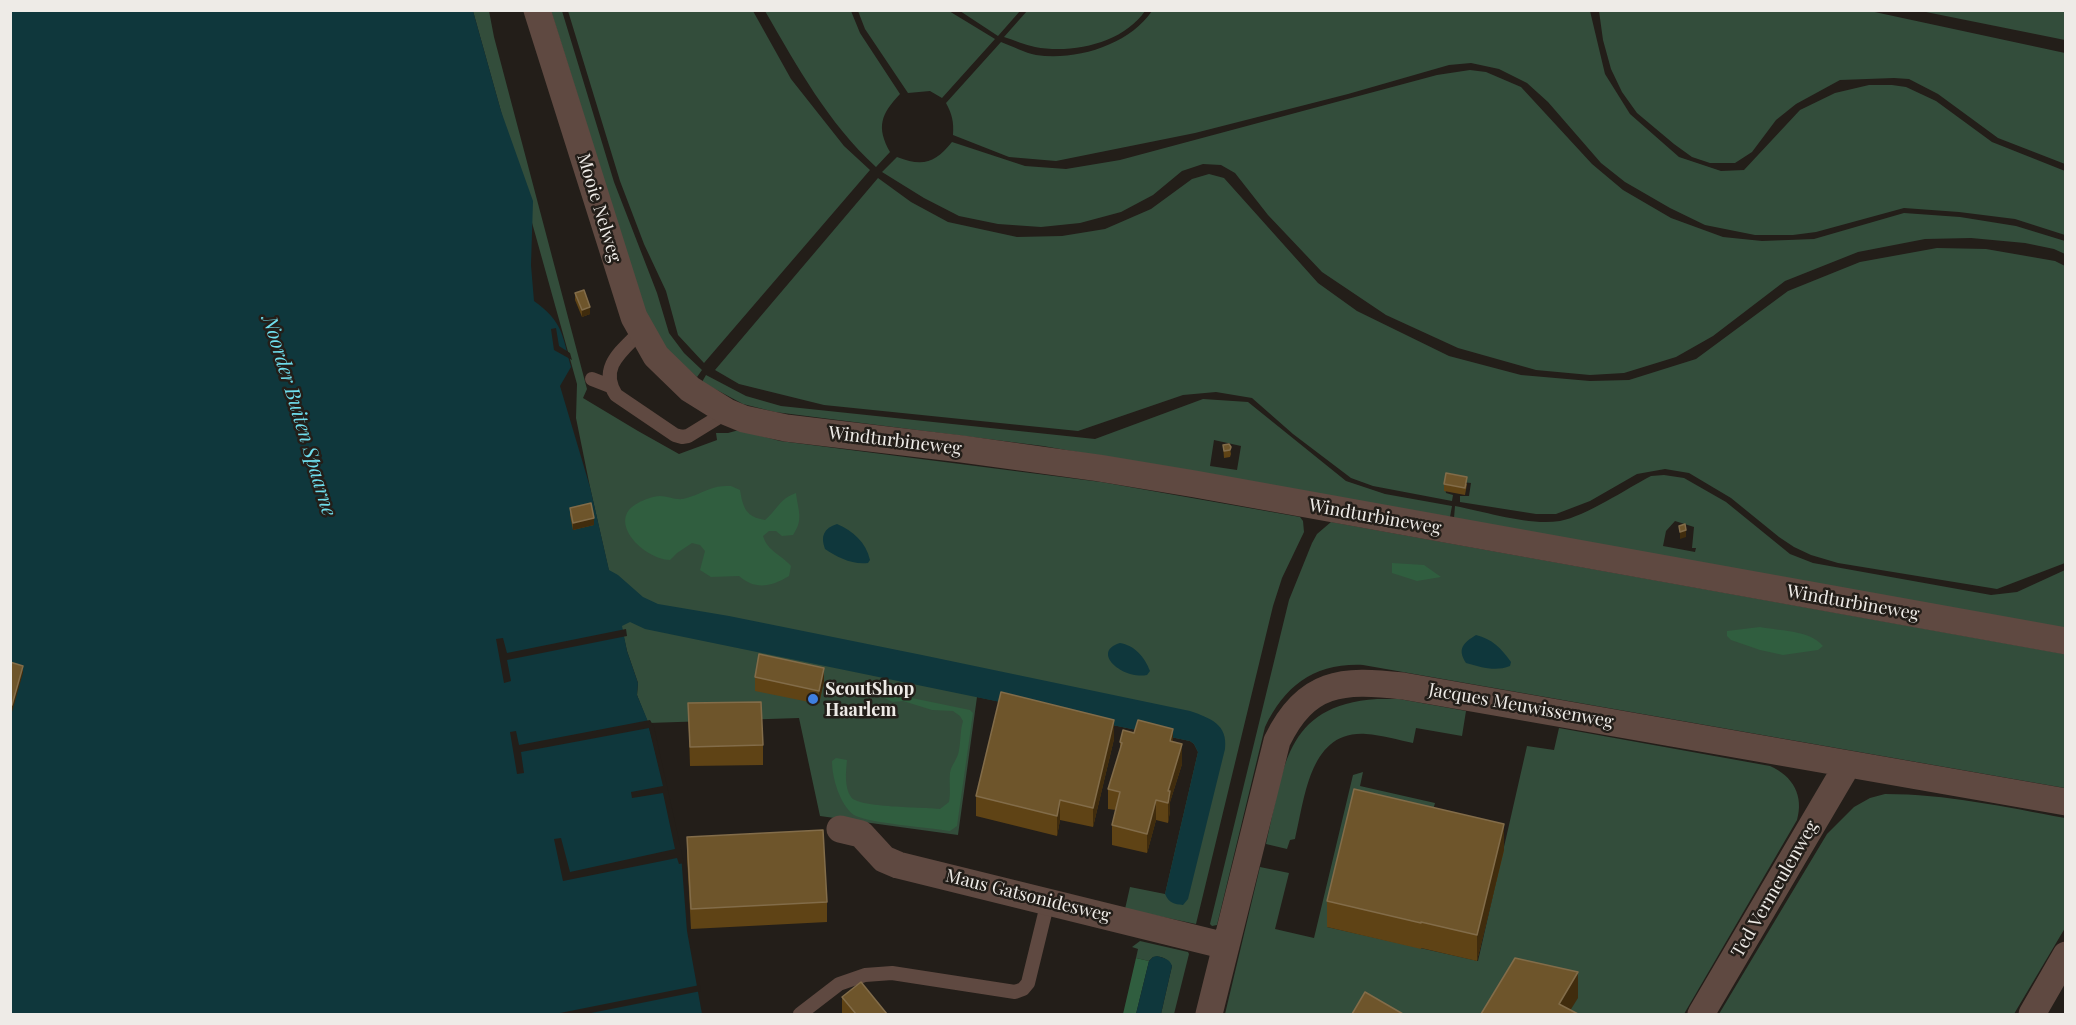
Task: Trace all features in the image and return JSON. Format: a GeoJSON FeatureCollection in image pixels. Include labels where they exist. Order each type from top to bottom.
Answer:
{"type":"FeatureCollection","features":[{"type":"Feature","properties":{"kind":"street","name":"Mooie Nelweg"},"geometry":{"type":"LineString","coordinates":[[537,10],[625,291],[641,332],[656,356],[690,389]]}},
{"type":"Feature","properties":{"kind":"street","name":"Windturbineweg"},"geometry":{"type":"LineString","coordinates":[[690,389],[744,419],[786,428],[973,451],[1195,484],[2066,641]]}},
{"type":"Feature","properties":{"kind":"street","name":"Jacques Meuwissenweg"},"geometry":{"type":"LineString","coordinates":[[1209,1014],[1277,741],[1292,714],[1315,694],[1330,686],[1369,682],[1403,686],[2066,802]]}},
{"type":"Feature","properties":{"kind":"street","name":"Ted Vermeulenweg"},"geometry":{"type":"LineString","coordinates":[[1701,1014],[1848,764]]}},
{"type":"Feature","properties":{"kind":"street","name":"Maus Gatsonidesweg"},"geometry":{"type":"LineString","coordinates":[[840,829],[861,834],[884,859],[898,865],[1226,946]]}},
{"type":"Feature","properties":{"kind":"street"},"geometry":{"type":"LineString","coordinates":[[2032,1014],[2066,955]]}},
{"type":"Feature","properties":{"kind":"lane"},"geometry":{"type":"LineString","coordinates":[[641,332],[618,354],[610,366],[608,376],[610,386],[616,395],[675,435],[682,437],[688,436],[728,412]]}},
{"type":"Feature","properties":{"kind":"lane"},"geometry":{"type":"LineString","coordinates":[[592,379],[610,386]]}},
{"type":"Feature","properties":{"kind":"lane"},"geometry":{"type":"LineString","coordinates":[[800,1014],[839,984],[865,975],[891,973],[1015,992],[1023,989],[1028,983],[1048,901]]}},
{"type":"Feature","properties":{"kind":"green space"},"geometry":{"type":"Polygon","coordinates":[[[473,11],[489,11],[587,389],[583,398],[679,454],[717,440],[716,433],[739,430],[780,441],[1101,482],[1300,517],[1303,521],[1304,532],[1282,578],[1273,606],[1196,924],[1125,909],[1130,887],[1165,894],[1198,752],[1190,741],[977,697],[958,835],[820,816],[799,718],[648,723],[637,695],[638,683],[627,651],[590,487],[576,418],[577,384],[473,11]]]}},
{"type":"Feature","properties":{"kind":"green space"},"geometry":{"type":"Polygon","coordinates":[[[551,11],[562,11],[614,182],[657,293],[669,333],[684,353],[702,370],[697,377],[664,348],[647,318],[551,11]]]}},
{"type":"Feature","properties":{"kind":"green space"},"geometry":{"type":"Polygon","coordinates":[[[568,11],[753,11],[791,79],[844,146],[870,170],[704,363],[678,335],[666,291],[644,244],[620,181],[568,11]]]}},
{"type":"Feature","properties":{"kind":"green space"},"geometry":{"type":"Polygon","coordinates":[[[765,11],[851,11],[860,33],[900,94],[888,108],[883,121],[883,135],[890,152],[876,167],[828,113],[765,11]]]}},
{"type":"Feature","properties":{"kind":"green space"},"geometry":{"type":"Polygon","coordinates":[[[858,11],[949,11],[995,39],[942,98],[930,91],[908,93],[865,29],[858,11]]]}},
{"type":"Feature","properties":{"kind":"green space"},"geometry":{"type":"Polygon","coordinates":[[[960,11],[1020,11],[998,36],[960,11]]]}},
{"type":"Feature","properties":{"kind":"green space"},"geometry":{"type":"Polygon","coordinates":[[[1027,11],[1145,11],[1124,31],[1096,44],[1050,49],[1027,45],[1004,37],[1027,11]]]}},
{"type":"Feature","properties":{"kind":"green space"},"geometry":{"type":"Polygon","coordinates":[[[1152,11],[1590,11],[1605,74],[1630,114],[1679,157],[1721,171],[1744,170],[1800,110],[1835,93],[1869,85],[1906,87],[1936,101],[1992,142],[2065,171],[2065,235],[2015,219],[1904,208],[1816,232],[1793,235],[1755,235],[1705,225],[1625,182],[1601,163],[1548,102],[1527,83],[1499,69],[1471,63],[1449,65],[1348,94],[1195,133],[1056,161],[1009,157],[953,135],[952,118],[946,103],[1001,42],[1036,55],[1084,53],[1130,33],[1152,11]]]}},
{"type":"Feature","properties":{"kind":"green space"},"geometry":{"type":"Polygon","coordinates":[[[1599,11],[1870,11],[2065,53],[2065,164],[1998,138],[1938,94],[1909,79],[1894,78],[1840,80],[1796,104],[1776,120],[1752,152],[1735,163],[1710,163],[1692,157],[1637,113],[1622,92],[1611,69],[1603,40],[1599,11]]]}},
{"type":"Feature","properties":{"kind":"green space"},"geometry":{"type":"Polygon","coordinates":[[[1921,11],[2065,11],[2065,40],[1921,11]]]}},
{"type":"Feature","properties":{"kind":"green space"},"geometry":{"type":"Polygon","coordinates":[[[1470,70],[1486,72],[1521,87],[1592,164],[1623,190],[1671,218],[1723,237],[1762,241],[1814,239],[1904,213],[1960,217],[2016,226],[2065,241],[2065,254],[2054,249],[2025,243],[1971,238],[1925,239],[1858,252],[1785,281],[1713,336],[1676,357],[1624,373],[1590,375],[1536,370],[1458,348],[1386,315],[1322,272],[1268,215],[1235,173],[1221,165],[1203,164],[1182,171],[1153,195],[1121,212],[1080,223],[1041,227],[998,224],[959,216],[882,172],[897,157],[914,162],[934,159],[952,142],[1025,166],[1066,169],[1120,160],[1437,75],[1470,70]]]}},
{"type":"Feature","properties":{"kind":"green space"},"geometry":{"type":"Polygon","coordinates":[[[1209,174],[1224,178],[1318,283],[1357,311],[1449,356],[1521,375],[1590,381],[1629,380],[1696,359],[1788,291],[1860,262],[1937,248],[1986,249],[2055,261],[2065,266],[2065,563],[1997,589],[1838,563],[1794,547],[1731,498],[1689,473],[1665,469],[1637,474],[1590,501],[1556,514],[1536,514],[1460,502],[1460,496],[1469,496],[1471,483],[1444,480],[1446,493],[1453,495],[1452,501],[1373,486],[1351,478],[1293,434],[1252,398],[1216,392],[1183,395],[1078,431],[824,405],[739,384],[715,370],[878,178],[911,202],[948,222],[1017,237],[1062,236],[1105,229],[1151,209],[1192,179],[1209,174]]]}},
{"type":"Feature","properties":{"kind":"green space"},"geometry":{"type":"Polygon","coordinates":[[[706,375],[746,396],[781,406],[1095,439],[1203,399],[1248,402],[1346,481],[1385,494],[1452,506],[1450,517],[1043,446],[775,412],[743,404],[702,382],[706,375]],[[1214,440],[1210,466],[1237,470],[1241,446],[1214,440]]]}},
{"type":"Feature","properties":{"kind":"green space"},"geometry":{"type":"Polygon","coordinates":[[[1651,476],[1684,478],[1726,502],[1790,554],[1813,563],[1991,595],[2017,592],[2065,570],[2065,629],[1454,518],[1455,506],[1535,522],[1560,521],[1594,508],[1651,476]],[[1675,521],[1666,531],[1663,546],[1695,552],[1696,548],[1692,548],[1694,527],[1675,521]]]}},
{"type":"Feature","properties":{"kind":"green space"},"geometry":{"type":"Polygon","coordinates":[[[731,486],[740,490],[746,511],[754,517],[765,520],[782,501],[796,493],[799,519],[793,535],[782,536],[776,531],[769,531],[763,536],[771,549],[791,566],[789,576],[769,585],[757,585],[739,576],[711,577],[700,570],[705,551],[700,545],[692,543],[670,560],[660,558],[639,546],[627,528],[625,519],[629,510],[645,499],[660,496],[683,499],[715,487],[731,486]]]}},
{"type":"Feature","properties":{"kind":"green space"},"geometry":{"type":"Polygon","coordinates":[[[1331,522],[2065,654],[2065,788],[1363,665],[1346,665],[1330,668],[1303,679],[1282,699],[1265,727],[1217,925],[1212,926],[1210,924],[1289,600],[1312,543],[1317,534],[1331,522]]]}},
{"type":"Feature","properties":{"kind":"green space"},"geometry":{"type":"Polygon","coordinates":[[[1392,563],[1424,565],[1441,577],[1417,581],[1392,573],[1392,563]]]}},
{"type":"Feature","properties":{"kind":"green space"},"geometry":{"type":"Polygon","coordinates":[[[1760,627],[1803,634],[1823,646],[1818,650],[1783,655],[1760,650],[1731,640],[1727,636],[1727,631],[1760,627]]]}},
{"type":"Feature","properties":{"kind":"green space"},"geometry":{"type":"Polygon","coordinates":[[[826,685],[849,691],[854,686],[970,710],[973,713],[957,826],[950,831],[885,823],[854,815],[845,805],[838,791],[832,761],[836,758],[847,760],[847,789],[856,801],[878,805],[940,809],[949,802],[950,773],[958,753],[963,721],[960,716],[953,711],[932,710],[903,701],[893,702],[880,696],[842,694],[825,689],[826,685]]]}},
{"type":"Feature","properties":{"kind":"green space"},"geometry":{"type":"Polygon","coordinates":[[[1377,699],[1399,699],[1466,711],[1462,736],[1416,728],[1413,743],[1366,734],[1347,736],[1332,743],[1321,755],[1313,770],[1295,839],[1290,840],[1287,849],[1266,844],[1284,767],[1293,746],[1305,728],[1323,714],[1346,704],[1377,699]]]}},
{"type":"Feature","properties":{"kind":"green space"},"geometry":{"type":"Polygon","coordinates":[[[1559,728],[1770,766],[1785,775],[1795,788],[1799,803],[1797,820],[1684,1014],[1225,1014],[1260,867],[1289,873],[1275,929],[1314,938],[1353,775],[1363,772],[1360,786],[1435,803],[1427,832],[1327,927],[1478,961],[1527,746],[1554,750],[1559,728]]]}},
{"type":"Feature","properties":{"kind":"green space"},"geometry":{"type":"Polygon","coordinates":[[[1885,794],[1953,799],[2065,818],[2065,928],[2014,1014],[1719,1014],[1827,834],[1854,807],[1870,798],[1885,794]]]}},
{"type":"Feature","properties":{"kind":"green space"},"geometry":{"type":"Polygon","coordinates":[[[1140,941],[1189,954],[1174,1014],[1161,1014],[1172,966],[1162,957],[1153,957],[1149,961],[1136,958],[1138,949],[1132,947],[1140,941]]]}},
{"type":"Feature","properties":{"kind":"green space"},"geometry":{"type":"Polygon","coordinates":[[[1136,958],[1149,961],[1136,1014],[1123,1014],[1136,958]]]}},
{"type":"Feature","properties":{"kind":"water","name":"Noorder Buiten Spaarne"},"geometry":{"type":"Polygon","coordinates":[[[10,11],[473,11],[501,111],[533,201],[531,265],[534,301],[556,322],[566,346],[571,367],[560,386],[590,487],[609,570],[643,597],[658,604],[922,655],[1190,711],[1204,716],[1221,728],[1224,734],[1225,749],[1188,899],[1183,905],[1177,904],[1170,901],[1165,894],[1198,752],[1190,741],[645,629],[630,622],[622,626],[627,651],[638,683],[637,695],[647,719],[681,854],[687,931],[702,1014],[11,1014],[10,11]]]}},
{"type":"Feature","properties":{"kind":"water"},"geometry":{"type":"Polygon","coordinates":[[[837,524],[848,530],[862,543],[870,560],[868,563],[851,562],[825,549],[824,533],[837,524]]]}},
{"type":"Feature","properties":{"kind":"water"},"geometry":{"type":"Polygon","coordinates":[[[1476,635],[1500,648],[1511,662],[1510,666],[1493,669],[1466,663],[1462,654],[1463,647],[1476,635]]]}},
{"type":"Feature","properties":{"kind":"water"},"geometry":{"type":"Polygon","coordinates":[[[1120,643],[1130,646],[1142,657],[1150,671],[1147,675],[1128,673],[1113,664],[1108,652],[1120,643]]]}},
{"type":"Feature","properties":{"kind":"water"},"geometry":{"type":"Polygon","coordinates":[[[1157,956],[1168,960],[1172,966],[1161,1014],[1136,1014],[1149,961],[1157,956]]]}},
{"type":"Feature","properties":{"kind":"pier"},"geometry":{"type":"Polygon","coordinates":[[[556,328],[559,346],[570,353],[572,360],[554,350],[551,329],[556,328]]]}},
{"type":"Feature","properties":{"kind":"pier"},"geometry":{"type":"Polygon","coordinates":[[[626,629],[627,636],[507,660],[511,681],[504,683],[496,639],[503,638],[507,653],[626,629]]]}},
{"type":"Feature","properties":{"kind":"pier"},"geometry":{"type":"Polygon","coordinates":[[[650,720],[654,727],[684,863],[679,864],[677,858],[563,881],[554,839],[561,838],[570,872],[675,849],[663,793],[632,798],[631,792],[663,786],[649,728],[521,752],[524,773],[517,774],[510,732],[516,731],[519,745],[650,720]]]}},
{"type":"Feature","properties":{"kind":"pier"},"geometry":{"type":"Polygon","coordinates":[[[700,985],[701,991],[586,1014],[555,1014],[700,985]]]}},
{"type":"Feature","properties":{"kind":"building"},"geometry":{"type":"Polygon","coordinates":[[[584,290],[590,307],[582,310],[575,293],[584,290]]]}},
{"type":"Feature","properties":{"kind":"building"},"geometry":{"type":"Polygon","coordinates":[[[1229,444],[1230,450],[1224,451],[1223,445],[1229,444]]]}},
{"type":"Feature","properties":{"kind":"building"},"geometry":{"type":"Polygon","coordinates":[[[1446,473],[1467,477],[1465,488],[1444,484],[1446,473]]]}},
{"type":"Feature","properties":{"kind":"building"},"geometry":{"type":"Polygon","coordinates":[[[591,503],[594,518],[573,523],[570,508],[591,503]]]}},
{"type":"Feature","properties":{"kind":"building"},"geometry":{"type":"Polygon","coordinates":[[[1685,524],[1686,530],[1680,532],[1679,526],[1685,524]]]}},
{"type":"Feature","properties":{"kind":"building"},"geometry":{"type":"Polygon","coordinates":[[[759,654],[824,668],[819,691],[755,677],[759,654]]]}},
{"type":"Feature","properties":{"kind":"building"},"geometry":{"type":"Polygon","coordinates":[[[10,662],[23,666],[12,705],[10,704],[10,662]]]}},
{"type":"Feature","properties":{"kind":"building"},"geometry":{"type":"Polygon","coordinates":[[[1001,692],[1114,720],[1093,808],[1060,800],[1057,816],[976,796],[1001,692]]]}},
{"type":"Feature","properties":{"kind":"building"},"geometry":{"type":"Polygon","coordinates":[[[761,702],[763,745],[690,747],[688,703],[761,702]]]}},
{"type":"Feature","properties":{"kind":"building"},"geometry":{"type":"Polygon","coordinates":[[[1138,720],[1173,729],[1170,741],[1182,744],[1168,791],[1170,791],[1168,803],[1156,800],[1147,834],[1112,825],[1120,792],[1108,789],[1122,743],[1120,742],[1123,730],[1134,733],[1138,720]]]}},
{"type":"Feature","properties":{"kind":"building"},"geometry":{"type":"Polygon","coordinates":[[[1354,789],[1504,824],[1477,935],[1327,901],[1354,789]]]}},
{"type":"Feature","properties":{"kind":"building"},"geometry":{"type":"Polygon","coordinates":[[[823,830],[827,902],[691,909],[687,837],[823,830]]]}},
{"type":"Feature","properties":{"kind":"building"},"geometry":{"type":"Polygon","coordinates":[[[1515,958],[1578,972],[1559,1004],[1578,1014],[1481,1014],[1515,958]]]}},
{"type":"Feature","properties":{"kind":"building"},"geometry":{"type":"Polygon","coordinates":[[[861,982],[887,1014],[856,1014],[842,997],[861,982]]]}},
{"type":"Feature","properties":{"kind":"building"},"geometry":{"type":"Polygon","coordinates":[[[1365,992],[1403,1014],[1352,1014],[1365,992]]]}},
{"type":"Feature","properties":{"kind":"place","name":"ScoutShop Haarlem"},"geometry":{"type":"Point","coordinates":[813,699]}}]}
